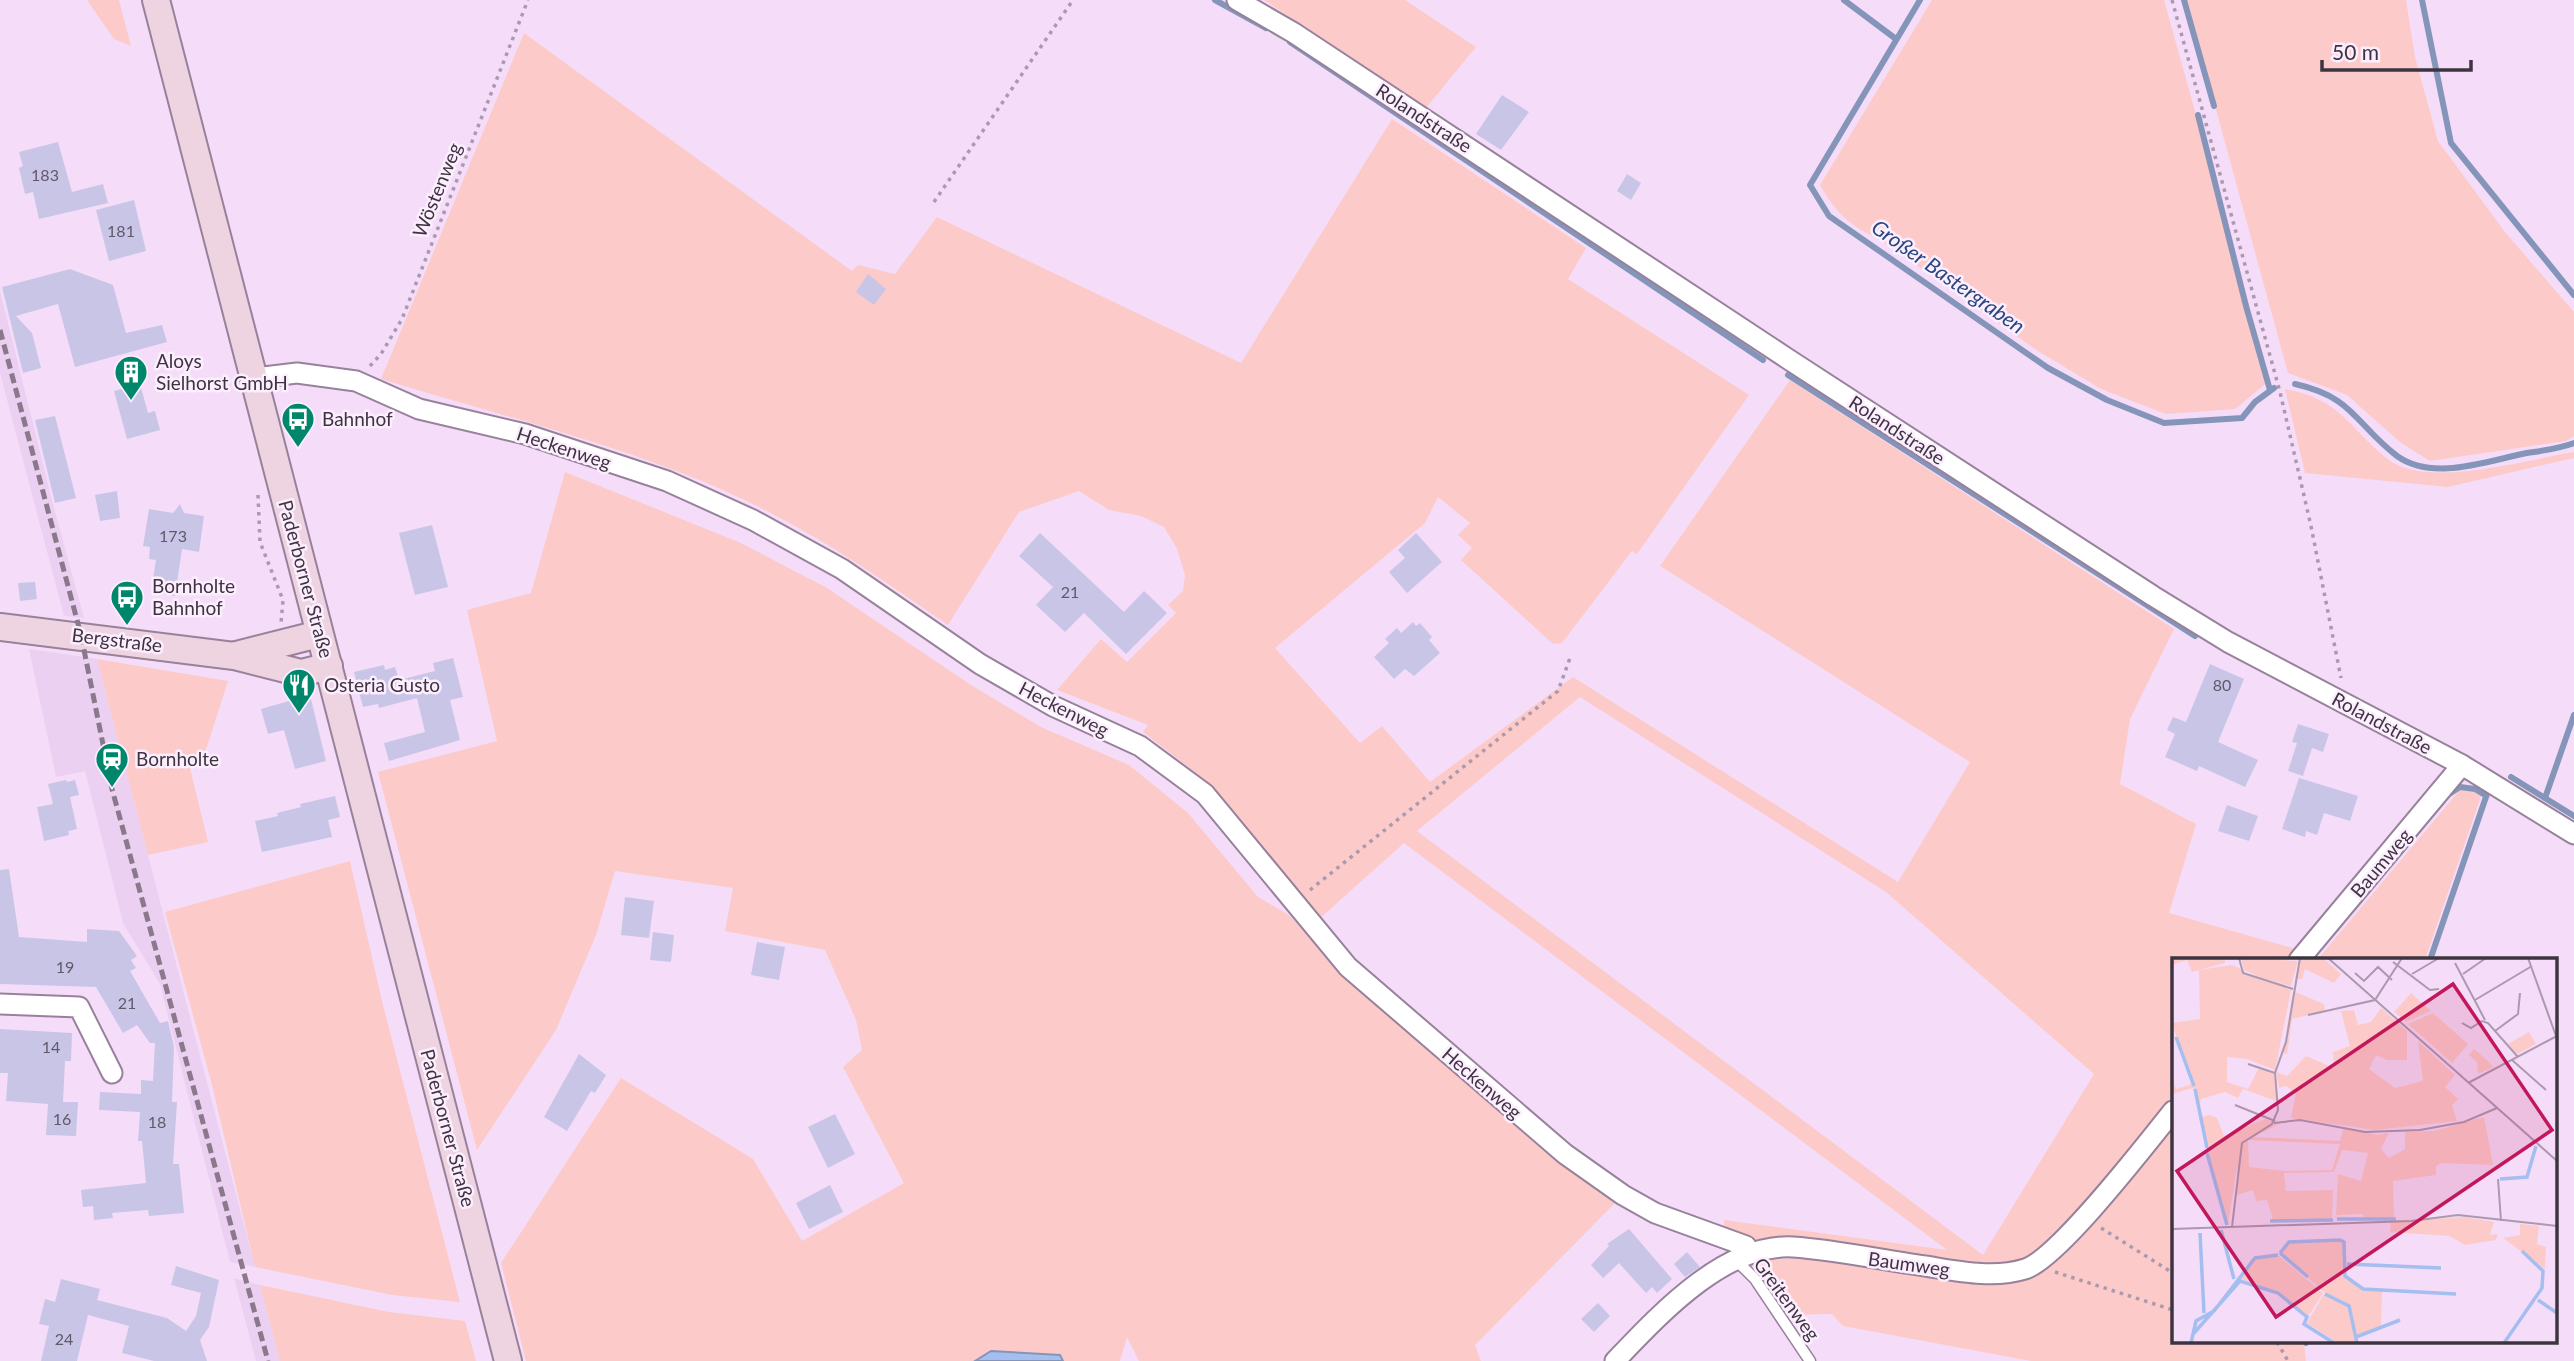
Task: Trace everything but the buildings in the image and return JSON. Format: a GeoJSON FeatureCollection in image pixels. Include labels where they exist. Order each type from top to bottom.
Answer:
{"type":"FeatureCollection","features":[{"type":"Feature","properties":{"kind":"main road","name":"Paderborner Straße"},"geometry":{"type":"LineString","coordinates":[[156,0],[508,1361]]}},
{"type":"Feature","properties":{"kind":"main road","name":"Bergstraße"},"geometry":{"type":"LineString","coordinates":[[0,627],[234,656],[301,673],[329,666]]}},
{"type":"Feature","properties":{"kind":"main road","name":"Bergstraße"},"geometry":{"type":"LineString","coordinates":[[234,656],[319,634]]}},
{"type":"Feature","properties":{"kind":"street","name":"Rolandstraße"},"geometry":{"type":"LineString","coordinates":[[1237,0],[1294,33],[1776,352],[2153,596],[2228,642],[2462,765],[2574,834]]}},
{"type":"Feature","properties":{"kind":"street","name":"Heckenweg"},"geometry":{"type":"LineString","coordinates":[[254,379],[298,373],[356,381],[419,409],[525,434],[667,481],[753,520],[842,569],[981,664],[1053,706],[1140,746],[1205,794],[1348,967],[1565,1154],[1623,1195],[1655,1213],[1746,1246],[1743,1256]]}},
{"type":"Feature","properties":{"kind":"street","name":"Baumweg"},"geometry":{"type":"LineString","coordinates":[[2301,958],[2462,765]]}},
{"type":"Feature","properties":{"kind":"street"},"geometry":{"type":"LineString","coordinates":[[0,1004],[79,1007],[113,1073]]}},
{"type":"Feature","properties":{"kind":"street","name":"Baumweg"},"geometry":{"type":"LineString","coordinates":[[1615,1361],[1661,1312],[1743,1256],[1791,1247],[1973,1273],[2027,1269],[2039,1261],[2084,1217],[2172,1112]]}},
{"type":"Feature","properties":{"kind":"lane","name":"Greitenweg"},"geometry":{"type":"LineString","coordinates":[[1743,1256],[1755,1279],[1810,1361]]}},
{"type":"Feature","properties":{"kind":"path","name":"Wöstenweg"},"geometry":{"type":"LineString","coordinates":[[356,381],[381,354],[402,319],[528,0]]}},
{"type":"Feature","properties":{"kind":"path"},"geometry":{"type":"LineString","coordinates":[[934,202],[1073,0]]}},
{"type":"Feature","properties":{"kind":"path"},"geometry":{"type":"LineString","coordinates":[[2172,0],[2280,393],[2311,526],[2346,705]]}},
{"type":"Feature","properties":{"kind":"path"},"geometry":{"type":"LineString","coordinates":[[258,491],[260,542],[283,600],[280,631]]}},
{"type":"Feature","properties":{"kind":"path"},"geometry":{"type":"LineString","coordinates":[[1295,902],[1558,691],[1570,658]]}},
{"type":"Feature","properties":{"kind":"path"},"geometry":{"type":"LineString","coordinates":[[2084,1217],[2172,1272]]}},
{"type":"Feature","properties":{"kind":"path"},"geometry":{"type":"LineString","coordinates":[[2039,1261],[2047,1269],[2172,1310]]}},
{"type":"Feature","properties":{"kind":"path"},"geometry":{"type":"LineString","coordinates":[[2280,1344],[2288,1361]]}},
{"type":"Feature","properties":{"kind":"shaded area"},"geometry":{"type":"Polygon","coordinates":[[[87,0],[119,0],[131,46],[114,39],[87,0]]]}},
{"type":"Feature","properties":{"kind":"shaded area"},"geometry":{"type":"Polygon","coordinates":[[[1264,0],[1405,0],[1476,47],[1426,108],[1264,0]]]}},
{"type":"Feature","properties":{"kind":"shaded area"},"geometry":{"type":"Polygon","coordinates":[[[1932,0],[2164,0],[2270,380],[2235,409],[2166,414],[2101,389],[2038,351],[1882,241],[1853,225],[1833,204],[1820,185],[1932,0]]]}},
{"type":"Feature","properties":{"kind":"shaded area"},"geometry":{"type":"Polygon","coordinates":[[[2186,0],[2406,0],[2415,57],[2438,141],[2505,232],[2574,312],[2574,436],[2566,441],[2430,461],[2401,443],[2347,395],[2288,373],[2186,0]]]}},
{"type":"Feature","properties":{"kind":"shaded area"},"geometry":{"type":"Polygon","coordinates":[[[524,33],[852,271],[858,265],[895,274],[937,217],[1241,363],[1392,119],[1586,248],[1568,279],[1749,395],[1637,554],[1632,551],[1562,643],[1553,644],[1461,560],[1472,548],[1458,535],[1470,523],[1438,497],[1425,523],[1275,648],[1360,743],[1382,726],[1430,782],[1573,677],[1898,882],[1970,762],[1660,566],[1790,380],[2174,629],[2130,719],[2120,784],[2196,824],[2169,913],[2296,949],[2289,958],[2172,958],[2172,1096],[2161,1110],[2172,1120],[2172,1344],[2304,1344],[2306,1361],[2031,1361],[1843,1326],[1832,1314],[1788,1315],[1753,1262],[1801,1257],[1858,1265],[1724,1232],[1724,1220],[1947,1250],[1404,843],[1318,920],[1206,781],[1143,732],[1148,725],[1057,690],[1101,639],[1127,662],[1176,613],[1168,605],[1183,591],[1185,575],[1177,549],[1164,527],[1141,516],[1109,510],[1079,491],[1019,512],[948,625],[808,533],[759,507],[669,468],[573,436],[381,379],[524,33]],[[1580,697],[1417,831],[1983,1255],[2094,1074],[1886,892],[1580,697]]]}},
{"type":"Feature","properties":{"kind":"shaded area"},"geometry":{"type":"Polygon","coordinates":[[[0,291],[84,618],[64,616],[0,373],[0,291]]]}},
{"type":"Feature","properties":{"kind":"shaded area"},"geometry":{"type":"Polygon","coordinates":[[[2285,389],[2320,400],[2332,407],[2389,460],[2406,468],[2452,472],[2479,470],[2574,452],[2574,458],[2448,487],[2305,473],[2285,389]]]}},
{"type":"Feature","properties":{"kind":"shaded area"},"geometry":{"type":"Polygon","coordinates":[[[565,472],[741,543],[827,588],[971,685],[1041,727],[1129,765],[1188,813],[1258,897],[1289,915],[1342,972],[1617,1201],[1475,1345],[1481,1361],[1139,1361],[1127,1337],[1120,1361],[526,1361],[501,1263],[621,1078],[753,1159],[802,1241],[904,1183],[843,1067],[862,1050],[856,1020],[825,950],[725,931],[733,888],[615,871],[596,935],[556,1030],[477,1150],[378,772],[497,741],[467,610],[531,593],[565,472]]]}},
{"type":"Feature","properties":{"kind":"shaded area"},"geometry":{"type":"Polygon","coordinates":[[[29,649],[97,659],[255,1267],[230,1262],[160,984],[123,923],[85,771],[56,777],[29,649]]]}},
{"type":"Feature","properties":{"kind":"shaded area"},"geometry":{"type":"Polygon","coordinates":[[[97,659],[228,681],[204,756],[188,760],[208,842],[148,855],[97,659]]]}},
{"type":"Feature","properties":{"kind":"shaded area"},"geometry":{"type":"Polygon","coordinates":[[[2464,785],[2481,796],[2426,958],[2319,958],[2464,785]]]}},
{"type":"Feature","properties":{"kind":"shaded area"},"geometry":{"type":"Polygon","coordinates":[[[350,861],[382,1001],[460,1302],[392,1295],[255,1267],[212,1085],[165,912],[350,861]]]}},
{"type":"Feature","properties":{"kind":"shaded area"},"geometry":{"type":"Polygon","coordinates":[[[234,1278],[260,1285],[280,1361],[256,1361],[234,1278]]]}},
{"type":"Feature","properties":{"kind":"shaded area"},"geometry":{"type":"Polygon","coordinates":[[[260,1285],[389,1312],[465,1321],[476,1361],[280,1361],[260,1285]]]}},
{"type":"Feature","properties":{"kind":"water"},"geometry":{"type":"Polygon","coordinates":[[[991,1351],[1060,1355],[1063,1361],[975,1361],[991,1351]]]}},
{"type":"Feature","properties":{"kind":"waterway"},"geometry":{"type":"LineString","coordinates":[[1215,0],[1266,28]]}},
{"type":"Feature","properties":{"kind":"waterway"},"geometry":{"type":"LineString","coordinates":[[1844,0],[1896,39]]}},
{"type":"Feature","properties":{"kind":"waterway","name":"Großer Bastergraben"},"geometry":{"type":"LineString","coordinates":[[1920,0],[1810,185],[1829,216],[2048,368],[2107,400],[2164,423],[2242,418],[2255,402],[2274,388]]}},
{"type":"Feature","properties":{"kind":"waterway"},"geometry":{"type":"LineString","coordinates":[[2184,0],[2214,106]]}},
{"type":"Feature","properties":{"kind":"waterway"},"geometry":{"type":"LineString","coordinates":[[2422,0],[2451,143],[2574,295]]}},
{"type":"Feature","properties":{"kind":"waterway"},"geometry":{"type":"LineString","coordinates":[[1290,42],[1763,360]]}},
{"type":"Feature","properties":{"kind":"waterway"},"geometry":{"type":"LineString","coordinates":[[2198,115],[2270,390]]}},
{"type":"Feature","properties":{"kind":"waterway"},"geometry":{"type":"LineString","coordinates":[[1788,375],[2195,636]]}},
{"type":"Feature","properties":{"kind":"waterway","name":"Großer Bastergraben"},"geometry":{"type":"LineString","coordinates":[[2295,384],[2330,396],[2397,456],[2426,467],[2475,465],[2574,443]]}},
{"type":"Feature","properties":{"kind":"waterway"},"geometry":{"type":"LineString","coordinates":[[2545,798],[2574,715]]}},
{"type":"Feature","properties":{"kind":"waterway"},"geometry":{"type":"LineString","coordinates":[[2511,777],[2574,816]]}},
{"type":"Feature","properties":{"kind":"waterway"},"geometry":{"type":"LineString","coordinates":[[2446,796],[2460,787],[2475,789],[2485,795]]}},
{"type":"Feature","properties":{"kind":"waterway"},"geometry":{"type":"LineString","coordinates":[[2431,958],[2487,794]]}},
{"type":"Feature","properties":{"kind":"railway"},"geometry":{"type":"LineString","coordinates":[[0,330],[81,635],[112,789],[268,1361]]}},
{"type":"Feature","properties":{"kind":"place","name":"Aloys Sielhorst GmbH"},"geometry":{"type":"Point","coordinates":[131,402]}},
{"type":"Feature","properties":{"kind":"place","name":"Bahnhof"},"geometry":{"type":"Point","coordinates":[298,449]}},
{"type":"Feature","properties":{"kind":"place","name":"Bornholte Bahnhof"},"geometry":{"type":"Point","coordinates":[127,627]}},
{"type":"Feature","properties":{"kind":"place","name":"Osteria Gusto"},"geometry":{"type":"Point","coordinates":[299,715]}},
{"type":"Feature","properties":{"kind":"place","name":"Bornholte"},"geometry":{"type":"Point","coordinates":[112,789]}}]}
